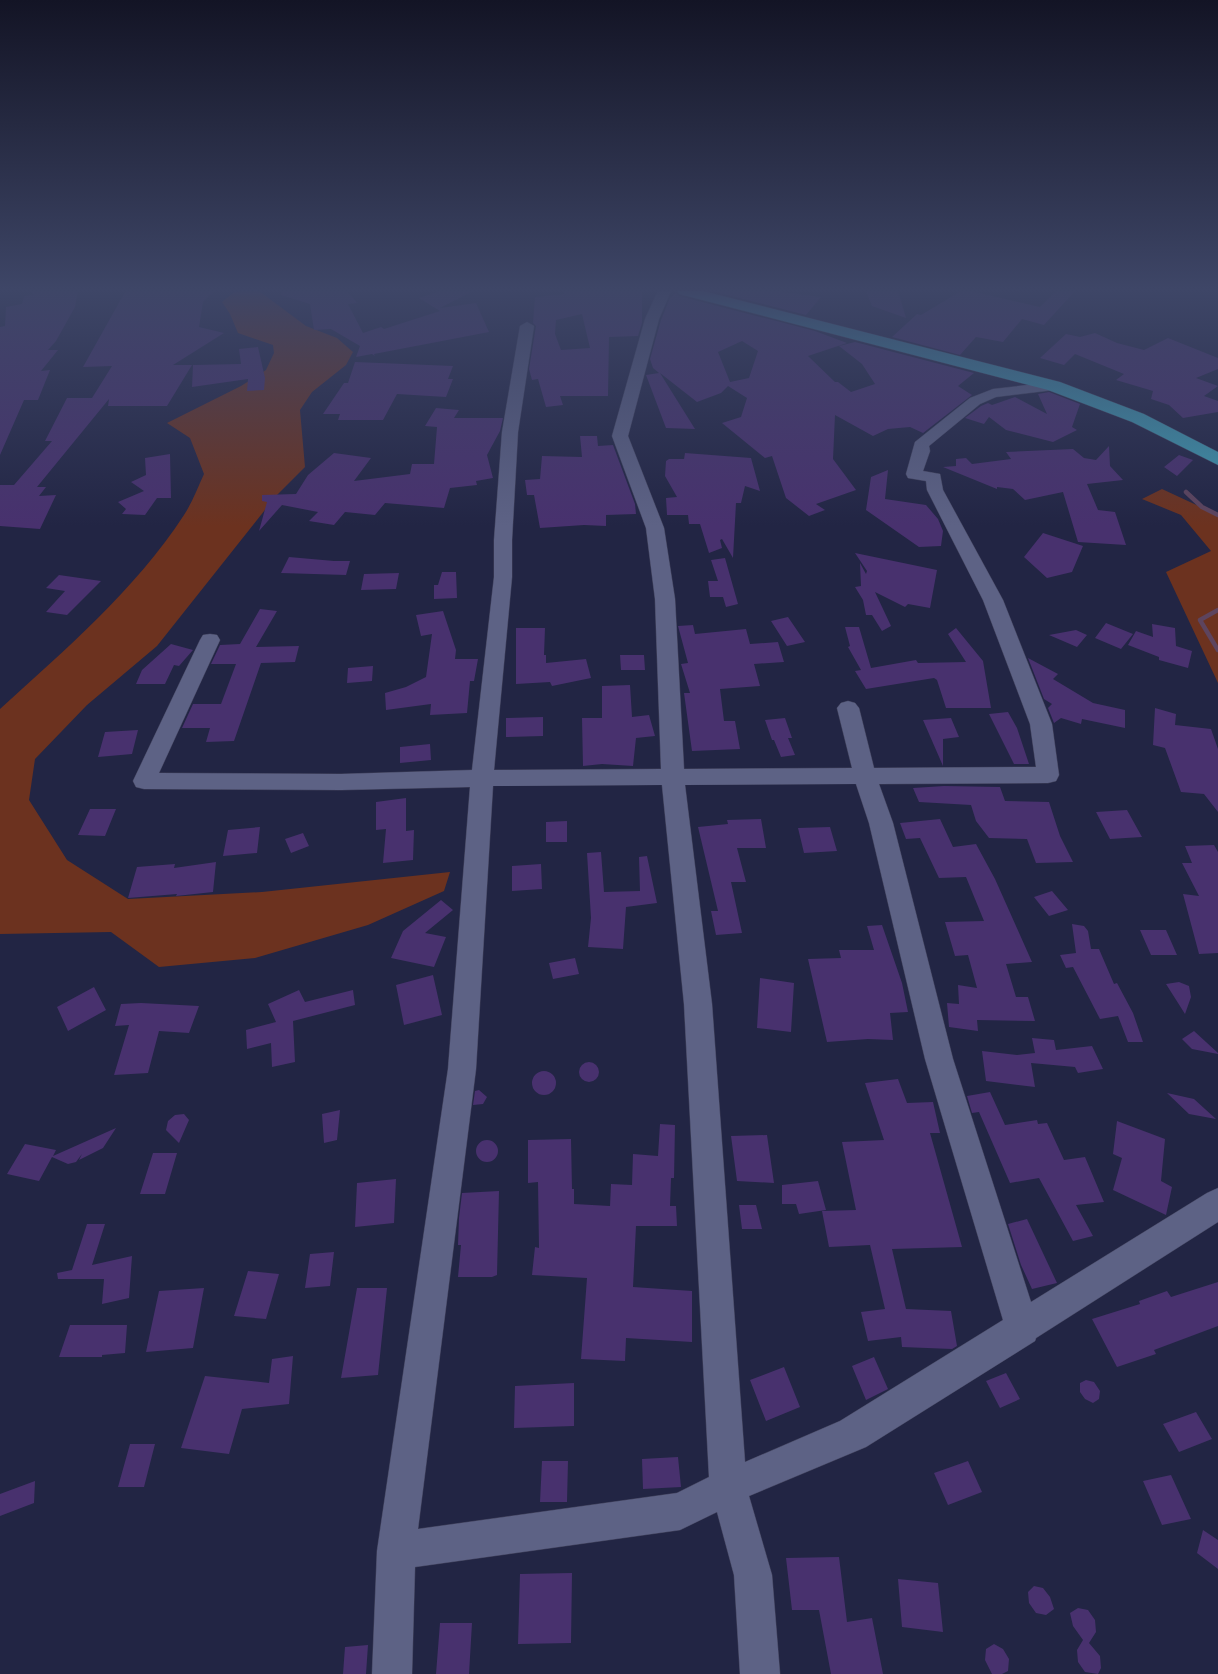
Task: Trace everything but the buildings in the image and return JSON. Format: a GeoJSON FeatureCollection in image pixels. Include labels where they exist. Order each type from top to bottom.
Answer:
{"type":"FeatureCollection","features":[{"type":"Feature","properties":{"kind":"highway"},"geometry":{"type":"LineString","coordinates":[[988,369],[1054,386],[1138,418],[1218,459]]}},
{"type":"Feature","properties":{"kind":"street"},"geometry":{"type":"LineString","coordinates":[[392,1674],[396,1551],[462,1069],[482,778],[503,577],[503,540],[510,432],[520,369]]}},
{"type":"Feature","properties":{"kind":"street"},"geometry":{"type":"LineString","coordinates":[[638,369],[620,436],[655,528],[665,599],[673,778],[698,1004],[728,1487],[753,1575],[760,1674]]}},
{"type":"Feature","properties":{"kind":"street"},"geometry":{"type":"LineString","coordinates":[[210,640],[144,781],[341,782],[482,778],[865,777],[1048,774],[1042,724],[993,600],[935,490],[934,478],[914,474],[922,451],[921,445],[975,401],[993,393],[1054,386]]}},
{"type":"Feature","properties":{"kind":"street"},"geometry":{"type":"LineString","coordinates":[[848,708],[865,777],[881,823],[938,1059],[1023,1329]]}},
{"type":"Feature","properties":{"kind":"street"},"geometry":{"type":"LineString","coordinates":[[396,1551],[680,1510],[728,1487],[853,1434],[1023,1329],[1218,1204]]}},
{"type":"Feature","properties":{"kind":"shaded area"},"geometry":{"type":"Polygon","coordinates":[[[341,369],[312,392],[300,410],[305,467],[276,496],[157,646],[87,705],[35,759],[29,800],[67,860],[128,899],[262,892],[450,872],[444,891],[368,925],[255,958],[159,967],[111,932],[0,934],[0,709],[74,641],[121,594],[144,569],[187,510],[204,474],[190,438],[167,423],[241,386],[266,370],[341,369]]]}},
{"type":"Feature","properties":{"kind":"shaded area"},"geometry":{"type":"Polygon","coordinates":[[[1162,489],[1218,515],[1218,683],[1166,572],[1211,551],[1181,515],[1142,499],[1162,489]]]}},
{"type":"Feature","properties":{"kind":"waterway"},"geometry":{"type":"LineString","coordinates":[[1186,492],[1202,507],[1218,515]]}},
{"type":"Feature","properties":{"kind":"waterway"},"geometry":{"type":"LineString","coordinates":[[1218,610],[1200,620],[1218,650]]}}]}
